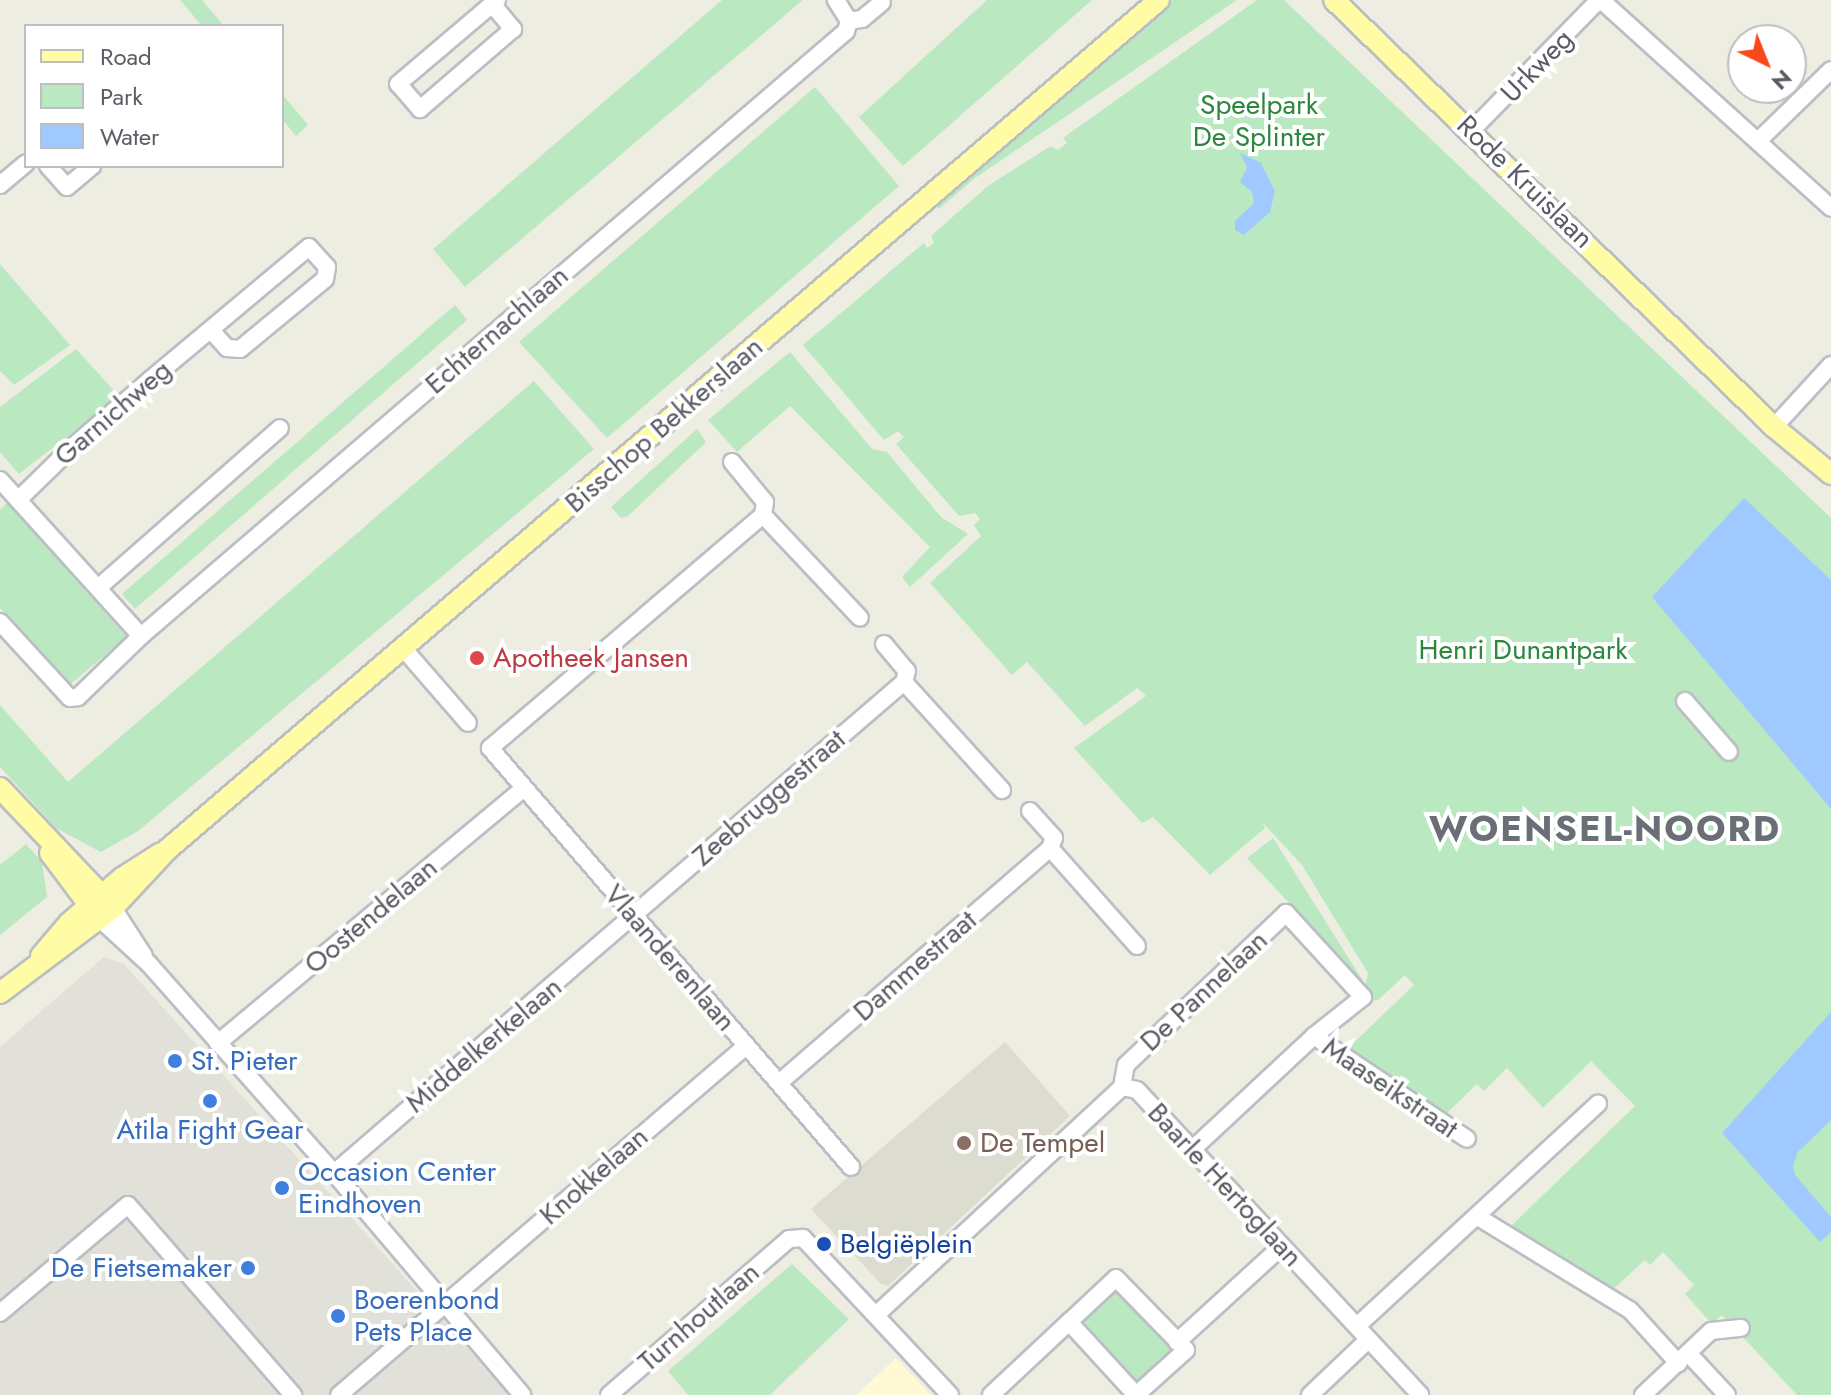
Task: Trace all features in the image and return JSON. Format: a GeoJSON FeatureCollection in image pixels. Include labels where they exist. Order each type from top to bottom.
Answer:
{"type":"FeatureCollection","features":[{"type":"Feature","properties":{"kind":"main road","name":"Bisschop Bekkerslaan"},"geometry":{"type":"LineString","coordinates":[[0,993],[101,907],[134,868],[168,849],[1159,0]]}},
{"type":"Feature","properties":{"kind":"main road","name":"Rode Kruislaan"},"geometry":{"type":"LineString","coordinates":[[1334,0],[1831,472]]}},
{"type":"Feature","properties":{"kind":"main road"},"geometry":{"type":"LineString","coordinates":[[0,788],[101,907]]}},
{"type":"Feature","properties":{"kind":"street"},"geometry":{"type":"LineString","coordinates":[[836,0],[849,21]]}},
{"type":"Feature","properties":{"kind":"street"},"geometry":{"type":"LineString","coordinates":[[1600,0],[1831,208]]}},
{"type":"Feature","properties":{"kind":"street","name":"Urkweg"},"geometry":{"type":"LineString","coordinates":[[1472,130],[1600,0]]}},
{"type":"Feature","properties":{"kind":"street"},"geometry":{"type":"LineString","coordinates":[[494,2],[513,29],[420,109],[398,84],[494,2]]}},
{"type":"Feature","properties":{"kind":"street","name":"Echternachlaan"},"geometry":{"type":"LineString","coordinates":[[0,622],[70,698],[78,697],[141,636],[846,31],[849,21],[862,19],[882,2]]}},
{"type":"Feature","properties":{"kind":"street"},"geometry":{"type":"LineString","coordinates":[[1759,140],[1771,134],[1831,70]]}},
{"type":"Feature","properties":{"kind":"street"},"geometry":{"type":"LineString","coordinates":[[0,185],[24,165]]}},
{"type":"Feature","properties":{"kind":"street"},"geometry":{"type":"LineString","coordinates":[[50,168],[67,187],[90,168]]}},
{"type":"Feature","properties":{"kind":"street","name":"Garnichweg"},"geometry":{"type":"LineString","coordinates":[[6,491],[211,330],[309,247],[327,267],[325,279],[240,349],[227,348],[211,330]]}},
{"type":"Feature","properties":{"kind":"street"},"geometry":{"type":"LineString","coordinates":[[1778,422],[1831,365]]}},
{"type":"Feature","properties":{"kind":"street"},"geometry":{"type":"LineString","coordinates":[[98,588],[280,428]]}},
{"type":"Feature","properties":{"kind":"street"},"geometry":{"type":"LineString","coordinates":[[732,462],[765,502],[763,515],[860,618]]}},
{"type":"Feature","properties":{"kind":"street"},"geometry":{"type":"LineString","coordinates":[[6,491],[141,636]]}},
{"type":"Feature","properties":{"kind":"street","name":"Vlaanderenlaan"},"geometry":{"type":"LineString","coordinates":[[763,515],[490,748],[851,1167]]}},
{"type":"Feature","properties":{"kind":"street"},"geometry":{"type":"LineString","coordinates":[[884,644],[907,671],[904,682],[1002,790]]}},
{"type":"Feature","properties":{"kind":"street"},"geometry":{"type":"LineString","coordinates":[[403,648],[468,723]]}},
{"type":"Feature","properties":{"kind":"street","name":"Zeebruggestraat"},"geometry":{"type":"LineString","coordinates":[[635,917],[904,682]]}},
{"type":"Feature","properties":{"kind":"street"},"geometry":{"type":"LineString","coordinates":[[1685,701],[1729,752]]}},
{"type":"Feature","properties":{"kind":"street","name":"Oostendelaan"},"geometry":{"type":"LineString","coordinates":[[218,1043],[524,788]]}},
{"type":"Feature","properties":{"kind":"street"},"geometry":{"type":"LineString","coordinates":[[1030,811],[1054,838],[1050,848],[1137,946]]}},
{"type":"Feature","properties":{"kind":"street","name":"Dammestraat"},"geometry":{"type":"LineString","coordinates":[[779,1083],[1050,848]]}},
{"type":"Feature","properties":{"kind":"street"},"geometry":{"type":"LineString","coordinates":[[101,907],[334,1173],[442,1305],[522,1395]]}},
{"type":"Feature","properties":{"kind":"street","name":"De Pannelaan"},"geometry":{"type":"LineString","coordinates":[[1122,1087],[1126,1065],[1286,913],[1363,997]]}},
{"type":"Feature","properties":{"kind":"street","name":"Middelkerkelaan"},"geometry":{"type":"LineString","coordinates":[[334,1173],[635,917]]}},
{"type":"Feature","properties":{"kind":"street","name":"Maaseikstraat"},"geometry":{"type":"LineString","coordinates":[[1193,1149],[1314,1036],[1363,997]]}},
{"type":"Feature","properties":{"kind":"street","name":"Maaseikstraat"},"geometry":{"type":"LineString","coordinates":[[1314,1036],[1467,1139]]}},
{"type":"Feature","properties":{"kind":"street","name":"Knokkelaan"},"geometry":{"type":"LineString","coordinates":[[339,1395],[746,1046]]}},
{"type":"Feature","properties":{"kind":"street","name":"Baarle Hertoglaan"},"geometry":{"type":"LineString","coordinates":[[876,1315],[1122,1087],[1137,1090],[1420,1395]]}},
{"type":"Feature","properties":{"kind":"street"},"geometry":{"type":"LineString","coordinates":[[1357,1326],[1598,1104]]}},
{"type":"Feature","properties":{"kind":"street"},"geometry":{"type":"LineString","coordinates":[[0,1313],[128,1205],[293,1395]]}},
{"type":"Feature","properties":{"kind":"street"},"geometry":{"type":"LineString","coordinates":[[1478,1217],[1633,1312],[1727,1395]]}},
{"type":"Feature","properties":{"kind":"street","name":"Turnhoutlaan"},"geometry":{"type":"LineString","coordinates":[[609,1395],[789,1239],[803,1238],[876,1315]]}},
{"type":"Feature","properties":{"kind":"street"},"geometry":{"type":"LineString","coordinates":[[1177,1342],[1282,1246]]}},
{"type":"Feature","properties":{"kind":"street"},"geometry":{"type":"LineString","coordinates":[[991,1395],[1116,1278],[1186,1350],[1136,1395],[1069,1322]]}},
{"type":"Feature","properties":{"kind":"street"},"geometry":{"type":"LineString","coordinates":[[876,1315],[950,1395]]}},
{"type":"Feature","properties":{"kind":"street"},"geometry":{"type":"LineString","coordinates":[[1643,1395],[1711,1331],[1741,1328]]}},
{"type":"Feature","properties":{"kind":"street"},"geometry":{"type":"LineString","coordinates":[[1310,1395],[1367,1341]]}},
{"type":"Feature","properties":{"kind":"shaded area"},"geometry":{"type":"Polygon","coordinates":[[[104,957],[124,964],[510,1395],[0,1395],[0,1047],[104,957]]]}},
{"type":"Feature","properties":{"kind":"shaded area","name":"De Tempel"},"geometry":{"type":"Polygon","coordinates":[[[1005,1042],[1070,1116],[888,1286],[881,1284],[811,1209],[1005,1042]]]}},
{"type":"Feature","properties":{"kind":"shaded area"},"geometry":{"type":"Polygon","coordinates":[[[896,1358],[931,1395],[856,1395],[896,1358]]]}},
{"type":"Feature","properties":{"kind":"green space"},"geometry":{"type":"Polygon","coordinates":[[[180,0],[202,0],[222,24],[200,24],[180,0]]]}},
{"type":"Feature","properties":{"kind":"green space"},"geometry":{"type":"Polygon","coordinates":[[[722,0],[803,0],[465,287],[433,249],[722,0]]]}},
{"type":"Feature","properties":{"kind":"green space"},"geometry":{"type":"Polygon","coordinates":[[[987,0],[1092,0],[903,166],[859,117],[987,0]]]}},
{"type":"Feature","properties":{"kind":"green space"},"geometry":{"type":"Polygon","coordinates":[[[1173,0],[1237,0],[975,178],[939,209],[935,204],[1173,0]]]}},
{"type":"Feature","properties":{"kind":"green space","name":"Henri Dunantpark"},"geometry":{"type":"Polygon","coordinates":[[[1257,0],[1284,0],[1831,518],[1831,1395],[1797,1395],[1722,1315],[1712,1324],[1685,1294],[1694,1285],[1663,1252],[1650,1265],[1645,1260],[1609,1293],[1507,1230],[1635,1106],[1591,1061],[1543,1108],[1507,1068],[1484,1091],[1477,1084],[1446,1114],[1345,1051],[1414,985],[1405,975],[1378,1000],[1362,1001],[1368,973],[1302,865],[1262,822],[1265,828],[1210,875],[1153,817],[1142,823],[1074,748],[1146,696],[1137,688],[1085,726],[1027,662],[1012,675],[930,583],[981,536],[974,525],[980,519],[975,513],[959,516],[896,444],[904,437],[898,431],[884,440],[803,345],[924,243],[927,248],[934,243],[931,236],[989,185],[1051,146],[1058,150],[1067,143],[1063,138],[1257,0]]]}},
{"type":"Feature","properties":{"kind":"green space"},"geometry":{"type":"Polygon","coordinates":[[[815,87],[899,186],[607,438],[519,342],[815,87]]]}},
{"type":"Feature","properties":{"kind":"green space"},"geometry":{"type":"Polygon","coordinates":[[[284,96],[308,125],[296,136],[284,121],[284,96]]]}},
{"type":"Feature","properties":{"kind":"green space"},"geometry":{"type":"Polygon","coordinates":[[[0,264],[70,345],[14,385],[0,371],[0,264]]]}},
{"type":"Feature","properties":{"kind":"green space"},"geometry":{"type":"Polygon","coordinates":[[[455,305],[467,320],[135,609],[122,594],[455,305]]]}},
{"type":"Feature","properties":{"kind":"green space"},"geometry":{"type":"Polygon","coordinates":[[[76,349],[119,396],[19,474],[0,452],[0,407],[76,349]]]}},
{"type":"Feature","properties":{"kind":"green space"},"geometry":{"type":"Polygon","coordinates":[[[790,352],[872,449],[887,452],[941,517],[968,534],[910,587],[902,577],[930,547],[790,406],[737,452],[708,420],[790,352]]]}},
{"type":"Feature","properties":{"kind":"green space"},"geometry":{"type":"Polygon","coordinates":[[[534,381],[594,449],[138,831],[101,852],[56,828],[0,767],[0,705],[68,782],[534,381]]]}},
{"type":"Feature","properties":{"kind":"green space"},"geometry":{"type":"Polygon","coordinates":[[[697,429],[706,442],[628,516],[621,518],[611,507],[697,429]]]}},
{"type":"Feature","properties":{"kind":"green space"},"geometry":{"type":"Polygon","coordinates":[[[7,503],[127,637],[68,686],[0,608],[0,510],[7,503]]]}},
{"type":"Feature","properties":{"kind":"green space"},"geometry":{"type":"Polygon","coordinates":[[[1273,838],[1365,984],[1247,858],[1273,838]]]}},
{"type":"Feature","properties":{"kind":"green space"},"geometry":{"type":"Polygon","coordinates":[[[26,844],[42,862],[47,897],[0,935],[0,865],[26,844]]]}},
{"type":"Feature","properties":{"kind":"green space"},"geometry":{"type":"Polygon","coordinates":[[[792,1264],[849,1319],[770,1395],[688,1395],[668,1371],[792,1264]]]}},
{"type":"Feature","properties":{"kind":"green space"},"geometry":{"type":"Polygon","coordinates":[[[1114,1287],[1176,1348],[1137,1389],[1078,1321],[1114,1287]]]}},
{"type":"Feature","properties":{"kind":"water"},"geometry":{"type":"Polygon","coordinates":[[[1240,153],[1261,163],[1275,191],[1270,212],[1244,235],[1235,230],[1235,221],[1254,203],[1252,192],[1240,182],[1247,167],[1240,153]]]}},
{"type":"Feature","properties":{"kind":"water"},"geometry":{"type":"Polygon","coordinates":[[[1744,498],[1831,580],[1831,809],[1652,597],[1744,498]]]}},
{"type":"Feature","properties":{"kind":"water"},"geometry":{"type":"Polygon","coordinates":[[[1831,1012],[1831,1120],[1798,1152],[1793,1165],[1795,1175],[1831,1217],[1831,1232],[1820,1242],[1722,1133],[1831,1012]]]}},
{"type":"Feature","properties":{"kind":"place","name":"Apotheek Jansen"},"geometry":{"type":"Point","coordinates":[477,658]}},
{"type":"Feature","properties":{"kind":"place","name":"St. Pieter"},"geometry":{"type":"Point","coordinates":[175,1061]}},
{"type":"Feature","properties":{"kind":"place","name":"Atila Fight Gear"},"geometry":{"type":"Point","coordinates":[210,1101]}},
{"type":"Feature","properties":{"kind":"place","name":"De Tempel"},"geometry":{"type":"Point","coordinates":[964,1143]}},
{"type":"Feature","properties":{"kind":"place","name":"Occasion Center Eindhoven"},"geometry":{"type":"Point","coordinates":[282,1188]}},
{"type":"Feature","properties":{"kind":"place","name":"Belgiëplein"},"geometry":{"type":"Point","coordinates":[824,1244]}},
{"type":"Feature","properties":{"kind":"place","name":"De Fietsemaker"},"geometry":{"type":"Point","coordinates":[248,1268]}},
{"type":"Feature","properties":{"kind":"place","name":"Boerenbond Pets Place"},"geometry":{"type":"Point","coordinates":[338,1316]}},
{"type":"Feature","properties":{"kind":"district","name":"WOENSEL-NOORD"},"geometry":{"type":"Point","coordinates":[1605,829]}},
{"type":"Feature","properties":{"kind":"park label","name":"Speelpark De Splinter"},"geometry":{"type":"Point","coordinates":[1259,121]}}]}
